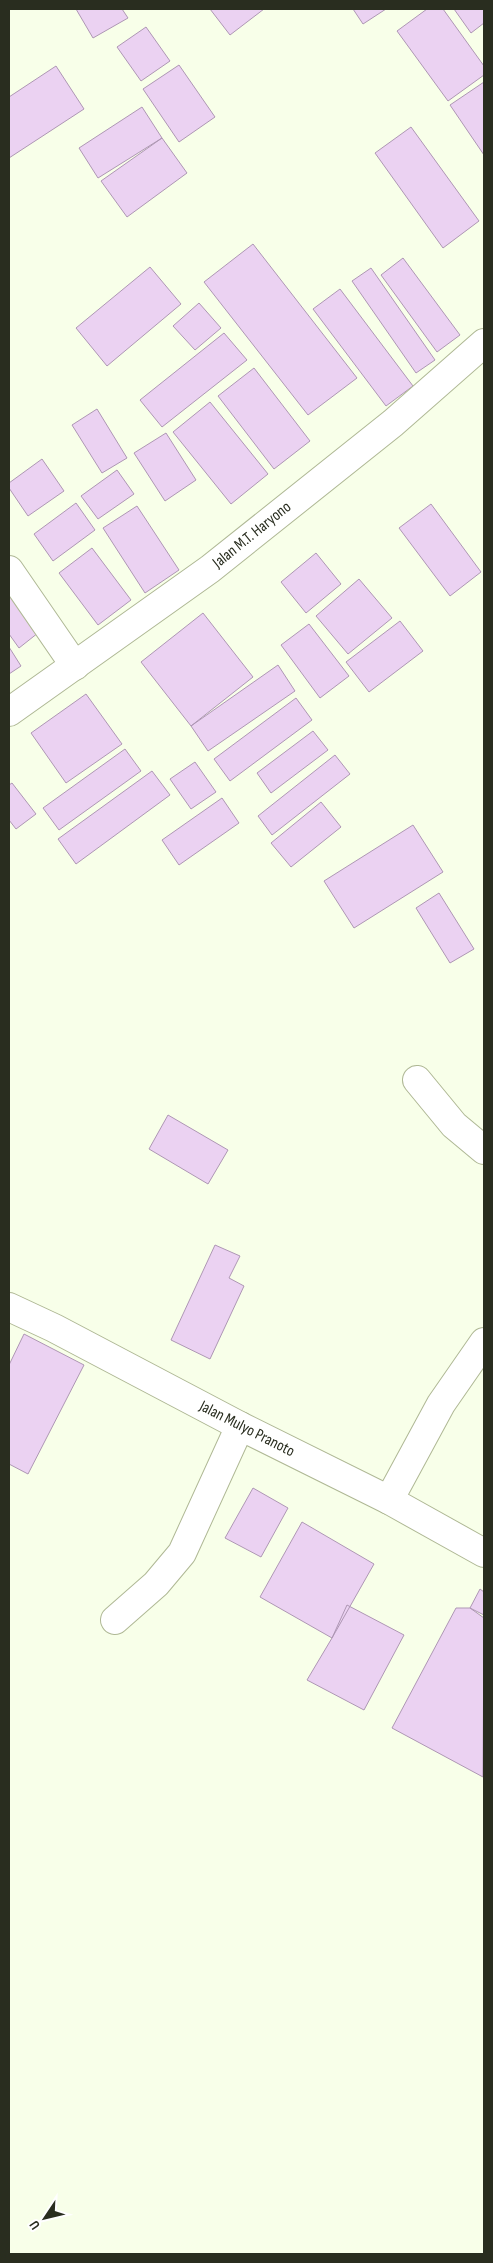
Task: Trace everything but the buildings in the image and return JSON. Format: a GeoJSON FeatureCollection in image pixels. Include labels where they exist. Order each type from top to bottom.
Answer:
{"type":"FeatureCollection","features":[{"type":"Feature","properties":{"kind":"street","name":"Jalan M.T. Haryono"},"geometry":{"type":"LineString","coordinates":[[9,712],[218,563],[393,423],[484,343]]}},
{"type":"Feature","properties":{"kind":"street"},"geometry":{"type":"LineString","coordinates":[[9,570],[75,666]]}},
{"type":"Feature","properties":{"kind":"street"},"geometry":{"type":"LineString","coordinates":[[417,1080],[454,1125],[484,1150]]}},
{"type":"Feature","properties":{"kind":"street","name":"Jalan Mulyo Pranoto"},"geometry":{"type":"LineString","coordinates":[[9,1307],[54,1328],[240,1426],[389,1500],[484,1553]]}},
{"type":"Feature","properties":{"kind":"street"},"geometry":{"type":"LineString","coordinates":[[389,1500],[441,1404],[484,1342]]}},
{"type":"Feature","properties":{"kind":"street"},"geometry":{"type":"LineString","coordinates":[[115,1620],[156,1584],[182,1554],[240,1426]]}}]}
